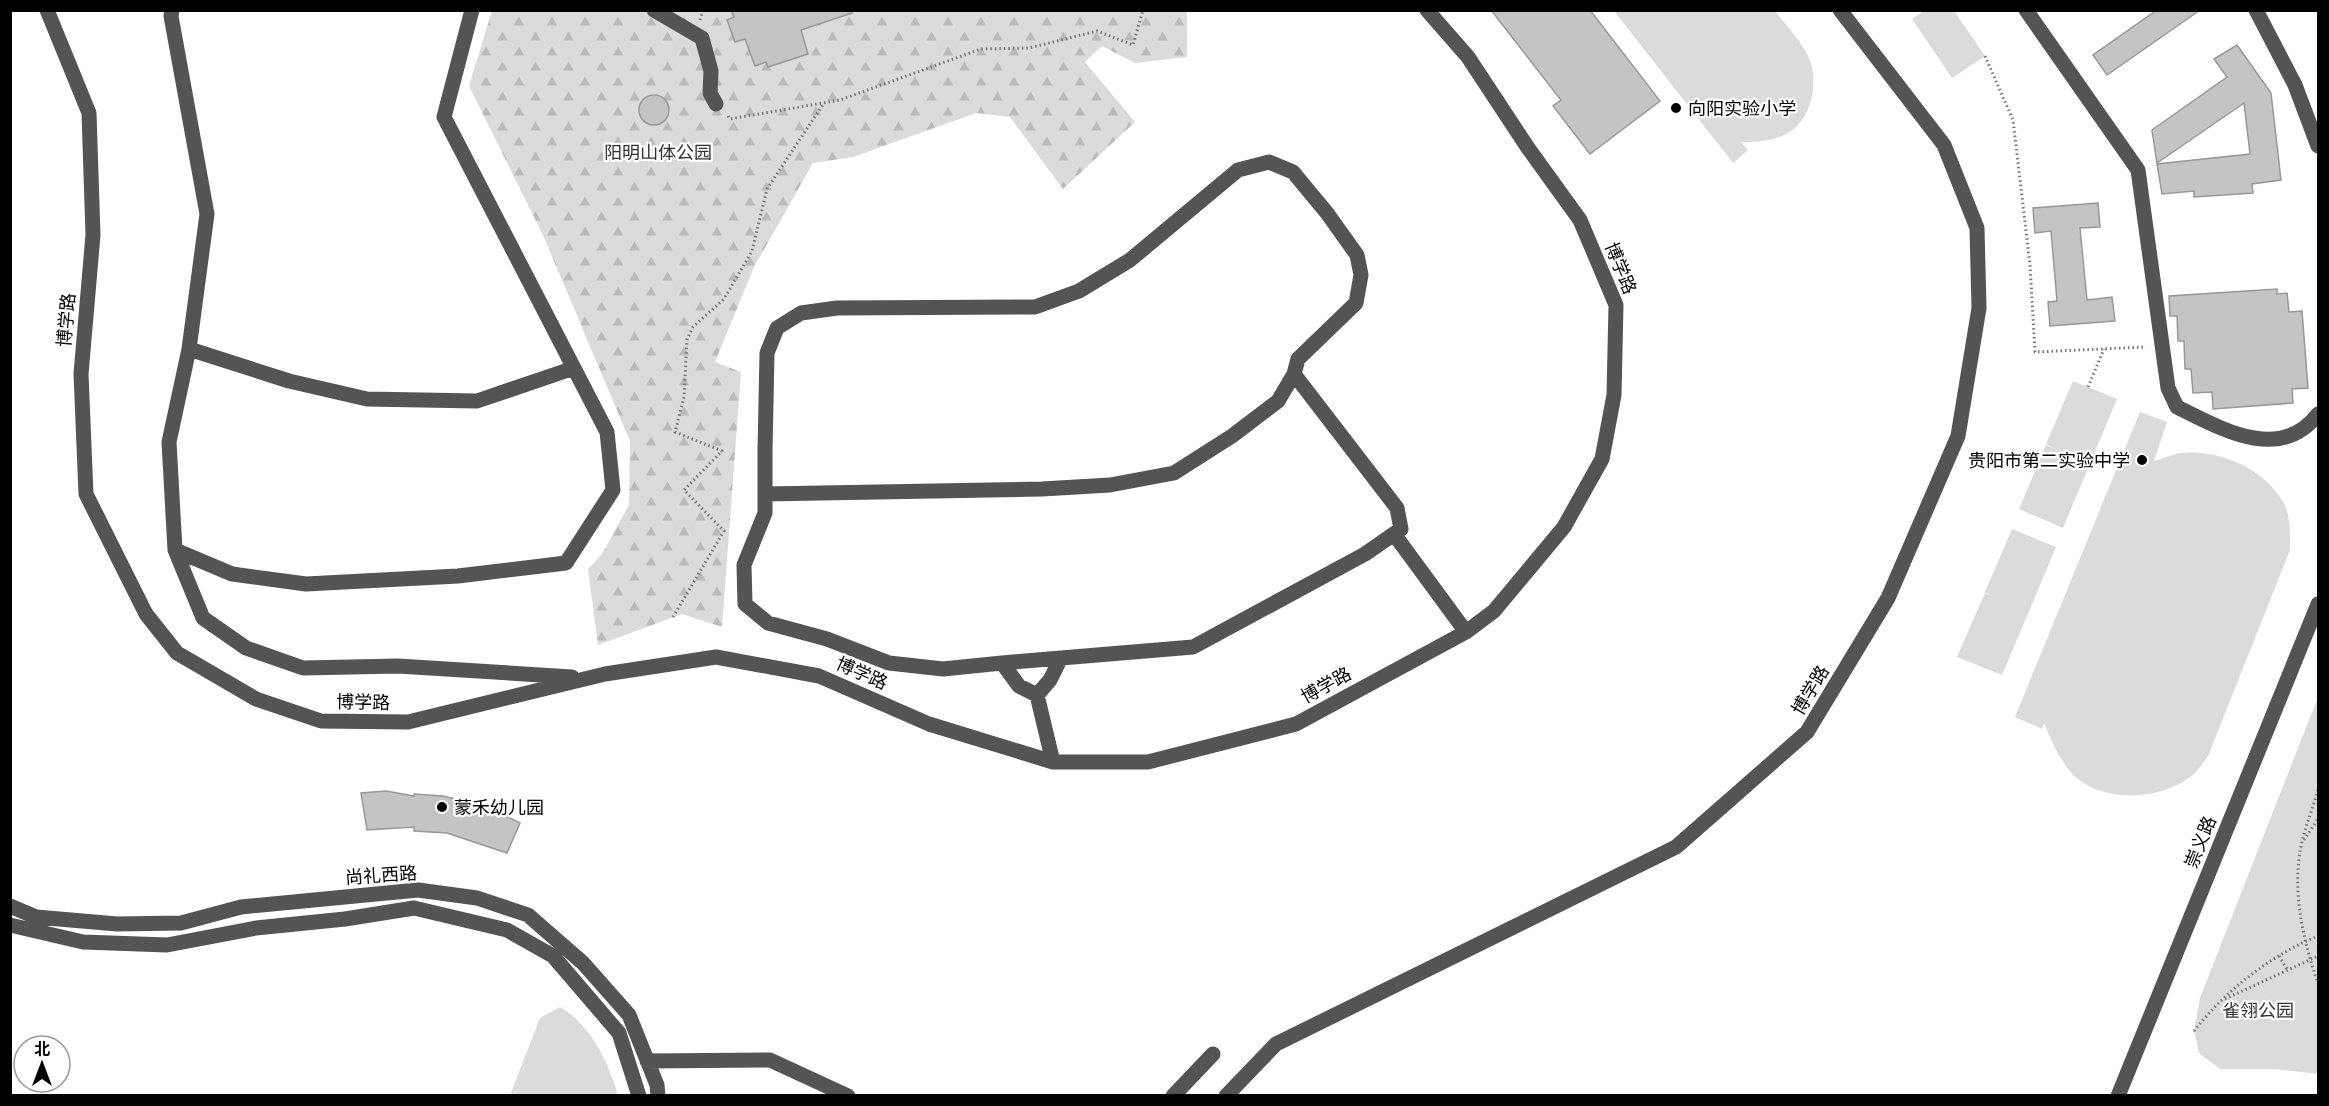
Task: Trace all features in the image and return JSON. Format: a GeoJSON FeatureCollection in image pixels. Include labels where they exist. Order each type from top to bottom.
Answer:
{"type":"FeatureCollection","features":[{"type":"Feature","properties":{"kind":"street"},"geometry":{"type":"LineString","coordinates":[[172,10],[207,214],[189,349],[169,442],[175,550],[203,618],[246,648],[303,668],[398,666],[587,678]]}},
{"type":"Feature","properties":{"kind":"street"},"geometry":{"type":"LineString","coordinates":[[175,550],[232,574],[306,585],[458,576],[566,563],[613,490],[607,432],[444,117],[472,10]]}},
{"type":"Feature","properties":{"kind":"street"},"geometry":{"type":"LineString","coordinates":[[654,10],[702,38],[711,71],[710,93],[716,104]]}},
{"type":"Feature","properties":{"kind":"street","name":"博学路"},"geometry":{"type":"LineString","coordinates":[[51,13],[89,113],[93,235],[81,374],[86,494],[146,614],[177,653],[256,699],[321,721],[408,722],[587,678],[716,657],[819,676],[929,724],[1053,762],[1148,762],[1296,724],[1466,632],[1494,612],[1564,527],[1602,459],[1614,395],[1616,305],[1580,220],[1528,148],[1468,57],[1427,10]]}},
{"type":"Feature","properties":{"kind":"street","name":"博学路"},"geometry":{"type":"LineString","coordinates":[[1226,1095],[1276,1044],[1676,847],[1807,732],[1888,598],[1958,436],[1979,308],[1977,228],[1944,145],[1840,10]]}},
{"type":"Feature","properties":{"kind":"street"},"geometry":{"type":"LineString","coordinates":[[2026,10],[2138,170],[2168,388],[2177,407],[2236,436],[2272,440],[2294,434],[2319,414]]}},
{"type":"Feature","properties":{"kind":"street"},"geometry":{"type":"LineString","coordinates":[[2256,10],[2295,85],[2319,146]]}},
{"type":"Feature","properties":{"kind":"street"},"geometry":{"type":"LineString","coordinates":[[765,494],[1042,489],[1110,485],[1174,473],[1232,436],[1278,401],[1294,374],[1298,359],[1356,303],[1361,275],[1357,255],[1327,213],[1293,172],[1269,162],[1238,170],[1130,260],[1080,291],[1035,307],[837,308],[801,313],[777,328],[767,353],[765,494],[765,513],[744,565],[746,604],[768,623],[827,639],[889,663],[943,669],[1193,647],[1365,554],[1401,529],[1397,508],[1294,374]]}},
{"type":"Feature","properties":{"kind":"street"},"geometry":{"type":"LineString","coordinates":[[189,349],[289,381],[367,399],[477,401],[574,368]]}},
{"type":"Feature","properties":{"kind":"street"},"geometry":{"type":"LineString","coordinates":[[1394,534],[1466,632]]}},
{"type":"Feature","properties":{"kind":"street","name":"崇义路"},"geometry":{"type":"LineString","coordinates":[[2118,1095],[2319,604]]}},
{"type":"Feature","properties":{"kind":"street"},"geometry":{"type":"LineString","coordinates":[[1037,695],[1050,680],[1061,658]]}},
{"type":"Feature","properties":{"kind":"street"},"geometry":{"type":"LineString","coordinates":[[1002,663],[1019,686],[1037,695]]}},
{"type":"Feature","properties":{"kind":"street"},"geometry":{"type":"LineString","coordinates":[[1037,695],[1053,762]]}},
{"type":"Feature","properties":{"kind":"street","name":"尚礼西路"},"geometry":{"type":"LineString","coordinates":[[10,906],[36,917],[138,924],[181,923],[241,907],[418,890],[477,898],[528,915],[584,963],[629,1015],[658,1095]]}},
{"type":"Feature","properties":{"kind":"street","name":"尚礼西路"},"geometry":{"type":"LineString","coordinates":[[10,925],[83,942],[167,945],[256,928],[345,919],[414,908],[507,930],[553,956],[619,1033],[639,1095]]}},
{"type":"Feature","properties":{"kind":"street"},"geometry":{"type":"LineString","coordinates":[[1173,1095],[1213,1054]]}},
{"type":"Feature","properties":{"kind":"street"},"geometry":{"type":"LineString","coordinates":[[647,1061],[770,1060],[848,1095]]}},
{"type":"Feature","properties":{"kind":"path"},"geometry":{"type":"LineString","coordinates":[[716,104],[730,119],[840,100],[981,49],[1029,48],[1097,31],[1133,45],[1143,10]]}},
{"type":"Feature","properties":{"kind":"path"},"geometry":{"type":"LineString","coordinates":[[1985,56],[2013,120],[2030,265],[2035,352],[2162,346]]}},
{"type":"Feature","properties":{"kind":"path"},"geometry":{"type":"LineString","coordinates":[[673,617],[724,531],[684,490],[722,451],[675,432],[684,397],[687,339],[693,327],[724,299],[752,251],[767,189],[824,103]]}},
{"type":"Feature","properties":{"kind":"path"},"geometry":{"type":"LineString","coordinates":[[2088,387],[2104,349]]}},
{"type":"Feature","properties":{"kind":"path"},"geometry":{"type":"LineString","coordinates":[[2319,790],[2301,844],[2299,891],[2305,942],[2319,983]]}},
{"type":"Feature","properties":{"kind":"path"},"geometry":{"type":"LineString","coordinates":[[2301,844],[2319,819]]}},
{"type":"Feature","properties":{"kind":"path"},"geometry":{"type":"LineString","coordinates":[[2194,1031],[2218,1003],[2279,956],[2319,936]]}},
{"type":"Feature","properties":{"kind":"path"},"geometry":{"type":"LineString","coordinates":[[2279,956],[2287,969]]}},
{"type":"Feature","properties":{"kind":"path"},"geometry":{"type":"LineString","coordinates":[[2218,1003],[2319,956]]}},
{"type":"Feature","properties":{"kind":"green space","name":"阳明山体公园"},"geometry":{"type":"Polygon","coordinates":[[[492,11],[1187,11],[1187,57],[1135,63],[1102,46],[1085,62],[1135,122],[1063,189],[1010,117],[976,113],[853,157],[813,163],[754,267],[715,362],[741,372],[722,627],[682,614],[598,645],[588,569],[602,554],[629,505],[630,441],[543,235],[469,86],[492,11]]]}},
{"type":"Feature","properties":{"kind":"green space"},"geometry":{"type":"Polygon","coordinates":[[[1614,11],[1775,11],[1801,44],[1811,64],[1813,92],[1803,119],[1785,135],[1763,141],[1741,142],[1748,150],[1733,163],[1614,11]]]}},
{"type":"Feature","properties":{"kind":"green space"},"geometry":{"type":"Polygon","coordinates":[[[1924,11],[1954,11],[1985,56],[1952,78],[1912,19],[1924,11]]]}},
{"type":"Feature","properties":{"kind":"green space"},"geometry":{"type":"Polygon","coordinates":[[[2073,381],[2117,399],[2063,528],[2019,509],[2046,445],[2057,450],[2046,444],[2073,381]]]}},
{"type":"Feature","properties":{"kind":"green space"},"geometry":{"type":"Polygon","coordinates":[[[2140,412],[2167,422],[2154,461],[2181,453],[2209,454],[2238,463],[2263,478],[2282,500],[2287,511],[2290,550],[2208,756],[2195,773],[2179,784],[2153,793],[2124,795],[2097,790],[2078,779],[2060,757],[2044,723],[2042,729],[2015,717],[2140,412]]]}},
{"type":"Feature","properties":{"kind":"green space"},"geometry":{"type":"Polygon","coordinates":[[[2012,529],[2056,547],[2002,675],[1957,657],[1985,593],[1992,596],[1985,592],[2012,529]]]}},
{"type":"Feature","properties":{"kind":"green space","name":"雀翎公园"},"geometry":{"type":"Polygon","coordinates":[[[2318,697],[2318,1074],[2274,1069],[2220,1069],[2199,1053],[2194,1031],[2200,998],[2318,697]]]}},
{"type":"Feature","properties":{"kind":"green space"},"geometry":{"type":"Polygon","coordinates":[[[560,1007],[581,1024],[597,1045],[618,1095],[510,1095],[540,1018],[560,1007]]]}},
{"type":"Feature","properties":{"kind":"building"},"geometry":{"type":"Polygon","coordinates":[[[731,10],[851,10],[852,13],[801,30],[808,54],[768,67],[766,62],[755,66],[745,39],[735,42],[727,20],[734,17],[731,10]]]}},
{"type":"Feature","properties":{"kind":"building"},"geometry":{"type":"Polygon","coordinates":[[[1491,10],[1590,10],[1660,101],[1590,154],[1553,106],[1561,100],[1491,10]]]}},
{"type":"Feature","properties":{"kind":"building"},"geometry":{"type":"Polygon","coordinates":[[[2157,10],[2200,10],[2107,75],[2093,55],[2157,10]]]}},
{"type":"Feature","properties":{"kind":"building"},"geometry":{"type":"Polygon","coordinates":[[[2237,45],[2271,93],[2281,180],[2252,184],[2253,193],[2194,197],[2194,191],[2162,194],[2157,164],[2250,154],[2244,103],[2157,163],[2152,130],[2227,77],[2214,59],[2237,45]]]}},
{"type":"Feature","properties":{"kind":"building"},"geometry":{"type":"Polygon","coordinates":[[[654,95],[665,99],[669,110],[665,121],[654,125],[643,121],[639,110],[643,99],[654,95]]]}},
{"type":"Feature","properties":{"kind":"building"},"geometry":{"type":"Polygon","coordinates":[[[2098,203],[2100,227],[2080,228],[2087,300],[2112,297],[2115,321],[2050,326],[2048,302],[2057,301],[2051,231],[2035,233],[2033,208],[2098,203]]]}},
{"type":"Feature","properties":{"kind":"building"},"geometry":{"type":"Polygon","coordinates":[[[2277,289],[2277,294],[2287,293],[2289,312],[2302,311],[2308,388],[2292,389],[2293,403],[2213,409],[2212,392],[2193,393],[2191,369],[2185,369],[2184,341],[2178,341],[2177,316],[2170,316],[2169,296],[2277,289]]]}},
{"type":"Feature","properties":{"kind":"building"},"geometry":{"type":"Polygon","coordinates":[[[386,791],[414,796],[414,794],[443,796],[493,809],[520,823],[507,853],[447,833],[414,831],[414,827],[367,830],[361,793],[386,791]]]}},
{"type":"Feature","properties":{"kind":"place","name":"向阳实验小学"},"geometry":{"type":"Point","coordinates":[1676,108]}},
{"type":"Feature","properties":{"kind":"place","name":"贵阳市第二实验中学"},"geometry":{"type":"Point","coordinates":[2142,460]}},
{"type":"Feature","properties":{"kind":"place","name":"蒙禾幼儿园"},"geometry":{"type":"Point","coordinates":[442,807]}}]}
